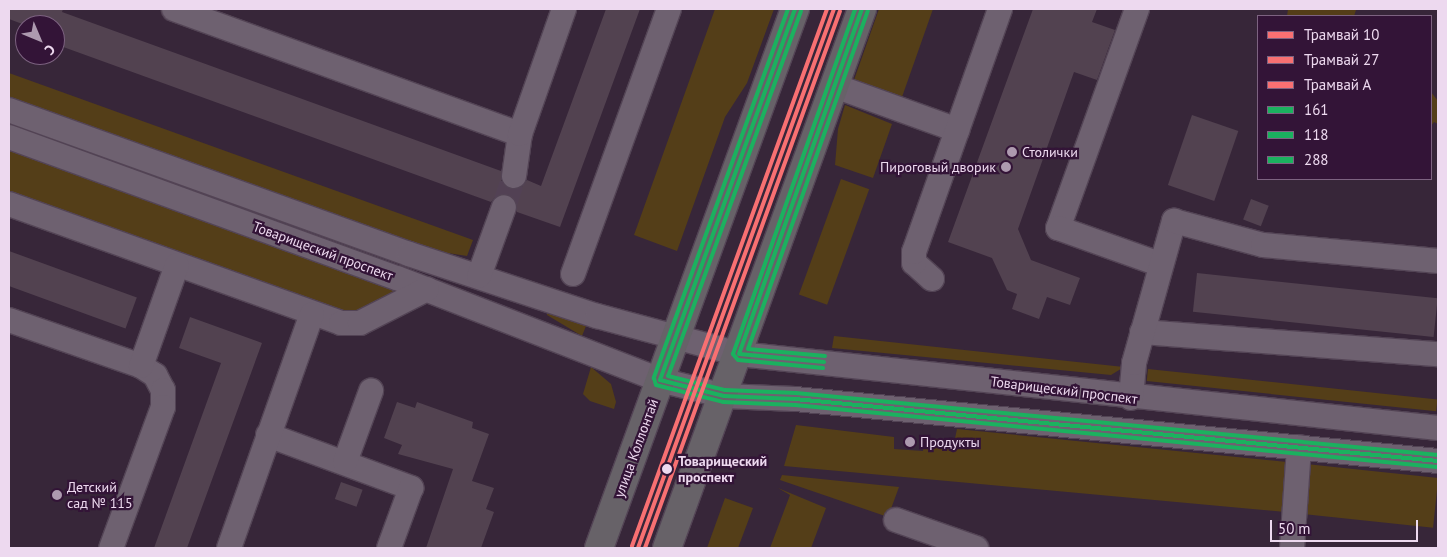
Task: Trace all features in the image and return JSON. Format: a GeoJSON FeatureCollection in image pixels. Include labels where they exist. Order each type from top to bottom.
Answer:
{"type":"FeatureCollection","features":[{"type":"Feature","properties":{"kind":"main road","name":"улица Коллонтай"},"geometry":{"type":"LineString","coordinates":[[599,548],[795,9]]}},
{"type":"Feature","properties":{"kind":"main road"},"geometry":{"type":"LineString","coordinates":[[668,548],[862,9]]}},
{"type":"Feature","properties":{"kind":"street"},"geometry":{"type":"LineString","coordinates":[[514,176],[520,134],[564,9]]}},
{"type":"Feature","properties":{"kind":"street"},"geometry":{"type":"LineString","coordinates":[[573,274],[669,9]]}},
{"type":"Feature","properties":{"kind":"street"},"geometry":{"type":"LineString","coordinates":[[932,279],[914,263],[914,252],[1000,9]]}},
{"type":"Feature","properties":{"kind":"street"},"geometry":{"type":"LineString","coordinates":[[1137,9],[1058,228],[1159,264]]}},
{"type":"Feature","properties":{"kind":"street"},"geometry":{"type":"LineString","coordinates":[[186,11],[520,134]]}},
{"type":"Feature","properties":{"kind":"street"},"geometry":{"type":"LineString","coordinates":[[835,86],[957,130]]}},
{"type":"Feature","properties":{"kind":"street","name":"Товарищеский проспект"},"geometry":{"type":"LineString","coordinates":[[9,110],[409,254],[597,316],[739,354],[1131,398],[1438,428]]}},
{"type":"Feature","properties":{"kind":"street","name":"Товарищеский проспект"},"geometry":{"type":"LineString","coordinates":[[9,137],[427,289],[660,380],[724,396],[796,399],[1438,460]]}},
{"type":"Feature","properties":{"kind":"street"},"geometry":{"type":"LineString","coordinates":[[9,204],[341,323],[360,323],[427,289]]}},
{"type":"Feature","properties":{"kind":"street"},"geometry":{"type":"LineString","coordinates":[[479,276],[504,207]]}},
{"type":"Feature","properties":{"kind":"street"},"geometry":{"type":"LineString","coordinates":[[1131,398],[1142,332],[1159,264],[1174,220],[1262,245],[1438,261]]}},
{"type":"Feature","properties":{"kind":"street"},"geometry":{"type":"LineString","coordinates":[[141,366],[177,265]]}},
{"type":"Feature","properties":{"kind":"street"},"geometry":{"type":"LineString","coordinates":[[229,548],[312,314]]}},
{"type":"Feature","properties":{"kind":"street"},"geometry":{"type":"LineString","coordinates":[[9,320],[141,366],[155,375],[163,390],[163,407],[111,548]]}},
{"type":"Feature","properties":{"kind":"street"},"geometry":{"type":"LineString","coordinates":[[1142,332],[1438,354]]}},
{"type":"Feature","properties":{"kind":"street"},"geometry":{"type":"LineString","coordinates":[[345,462],[371,391]]}},
{"type":"Feature","properties":{"kind":"street"},"geometry":{"type":"LineString","coordinates":[[268,435],[411,488],[389,548]]}},
{"type":"Feature","properties":{"kind":"street"},"geometry":{"type":"LineString","coordinates":[[1292,548],[1299,447]]}},
{"type":"Feature","properties":{"kind":"street"},"geometry":{"type":"LineString","coordinates":[[896,520],[976,548]]}},
{"type":"Feature","properties":{"kind":"shaded area"},"geometry":{"type":"Polygon","coordinates":[[[715,9],[774,9],[747,83],[725,117],[677,251],[634,235],[715,9]]]}},
{"type":"Feature","properties":{"kind":"shaded area"},"geometry":{"type":"Polygon","coordinates":[[[879,9],[933,9],[902,97],[854,80],[879,9]]]}},
{"type":"Feature","properties":{"kind":"shaded area"},"geometry":{"type":"Polygon","coordinates":[[[1288,9],[1356,10],[1354,15],[1287,15],[1288,9]]]}},
{"type":"Feature","properties":{"kind":"shaded area"},"geometry":{"type":"Polygon","coordinates":[[[9,73],[473,240],[467,256],[422,249],[9,100],[9,73]]]}},
{"type":"Feature","properties":{"kind":"shaded area"},"geometry":{"type":"Polygon","coordinates":[[[1432,93],[1438,101],[1438,124],[1434,122],[1432,125],[1432,93]]]}},
{"type":"Feature","properties":{"kind":"shaded area"},"geometry":{"type":"Polygon","coordinates":[[[845,105],[892,124],[873,178],[835,165],[838,129],[845,105]]]}},
{"type":"Feature","properties":{"kind":"shaded area"},"geometry":{"type":"Polygon","coordinates":[[[9,146],[400,292],[369,310],[349,313],[9,191],[9,146]]]}},
{"type":"Feature","properties":{"kind":"shaded area"},"geometry":{"type":"Polygon","coordinates":[[[841,179],[869,189],[827,305],[799,295],[841,179]]]}},
{"type":"Feature","properties":{"kind":"shaded area"},"geometry":{"type":"Polygon","coordinates":[[[547,312],[586,326],[582,336],[547,315],[547,312]]]}},
{"type":"Feature","properties":{"kind":"shaded area"},"geometry":{"type":"Polygon","coordinates":[[[834,336],[1124,367],[1111,375],[832,348],[834,336]]]}},
{"type":"Feature","properties":{"kind":"shaded area"},"geometry":{"type":"Polygon","coordinates":[[[591,367],[611,384],[616,402],[614,409],[590,401],[583,394],[591,367]]]}},
{"type":"Feature","properties":{"kind":"shaded area"},"geometry":{"type":"Polygon","coordinates":[[[1148,369],[1437,399],[1436,411],[1147,381],[1148,369]]]}},
{"type":"Feature","properties":{"kind":"shaded area"},"geometry":{"type":"Polygon","coordinates":[[[796,425],[894,437],[894,449],[923,451],[924,439],[954,443],[957,429],[1287,462],[1285,512],[784,466],[796,425]]]}},
{"type":"Feature","properties":{"kind":"shaded area"},"geometry":{"type":"Polygon","coordinates":[[[1306,464],[1438,478],[1433,528],[1301,514],[1306,464]]]}},
{"type":"Feature","properties":{"kind":"shaded area"},"geometry":{"type":"Polygon","coordinates":[[[782,475],[899,487],[888,517],[780,480],[782,475]]]}},
{"type":"Feature","properties":{"kind":"shaded area"},"geometry":{"type":"Polygon","coordinates":[[[778,488],[826,508],[811,548],[770,548],[790,495],[778,488]]]}},
{"type":"Feature","properties":{"kind":"shaded area"},"geometry":{"type":"Polygon","coordinates":[[[725,498],[753,508],[738,548],[707,548],[725,498]]]}},
{"type":"Feature","properties":{"kind":"building"},"geometry":{"type":"Polygon","coordinates":[[[9,9],[63,9],[62,12],[501,171],[501,182],[513,190],[520,189],[527,180],[541,186],[606,9],[640,9],[560,227],[517,212],[515,199],[508,194],[496,196],[491,202],[65,48],[65,15],[15,15],[15,21],[9,19],[9,9]]]}},
{"type":"Feature","properties":{"kind":"building"},"geometry":{"type":"Polygon","coordinates":[[[1033,9],[1097,9],[1092,22],[1115,30],[1097,80],[1074,72],[1018,229],[1031,260],[1080,278],[1070,305],[1047,297],[1039,319],[1012,309],[1017,294],[1007,290],[992,258],[948,242],[1033,9]]]}},
{"type":"Feature","properties":{"kind":"building"},"geometry":{"type":"Polygon","coordinates":[[[1192,115],[1238,131],[1214,201],[1168,185],[1192,115]]]}},
{"type":"Feature","properties":{"kind":"building"},"geometry":{"type":"Polygon","coordinates":[[[1251,199],[1269,206],[1261,226],[1243,220],[1251,199]]]}},
{"type":"Feature","properties":{"kind":"building"},"geometry":{"type":"Polygon","coordinates":[[[9,251],[137,298],[126,329],[9,286],[9,251]]]}},
{"type":"Feature","properties":{"kind":"building"},"geometry":{"type":"Polygon","coordinates":[[[1197,273],[1438,298],[1434,337],[1193,312],[1197,273]]]}},
{"type":"Feature","properties":{"kind":"building"},"geometry":{"type":"Polygon","coordinates":[[[190,317],[262,343],[187,548],[154,548],[221,363],[179,348],[190,317]]]}},
{"type":"Feature","properties":{"kind":"building"},"geometry":{"type":"Polygon","coordinates":[[[397,402],[415,408],[417,402],[473,422],[472,428],[489,434],[472,481],[494,488],[486,509],[494,512],[481,548],[426,548],[453,469],[398,454],[402,445],[384,438],[397,402]]]}},
{"type":"Feature","properties":{"kind":"building"},"geometry":{"type":"Polygon","coordinates":[[[341,482],[363,490],[356,507],[335,499],[341,482]]]}},
{"type":"Feature","properties":{"kind":"tunnel"},"geometry":{"type":"LineString","coordinates":[[504,207],[514,176]]}},
{"type":"Feature","properties":{"kind":"tram line","name":"А"},"geometry":{"type":"LineString","coordinates":[[632,546],[827,9]]}},
{"type":"Feature","properties":{"kind":"tram line","name":"10"},"geometry":{"type":"LineString","coordinates":[[638,548],[834,9]]}},
{"type":"Feature","properties":{"kind":"tram line","name":"27"},"geometry":{"type":"LineString","coordinates":[[645,548],[840,11]]}},
{"type":"Feature","properties":{"kind":"transit line","name":"118"},"geometry":{"type":"LineString","coordinates":[[788,9],[654,378],[656,385],[723,402],[795,405],[1437,467]]}},
{"type":"Feature","properties":{"kind":"transit line","name":"161"},"geometry":{"type":"LineString","coordinates":[[795,9],[660,380],[724,396],[795,399],[1438,461]]}},
{"type":"Feature","properties":{"kind":"transit line","name":"288"},"geometry":{"type":"LineString","coordinates":[[823,368],[738,360],[733,354],[855,9]]}},
{"type":"Feature","properties":{"kind":"transit line","name":"161"},"geometry":{"type":"LineString","coordinates":[[824,362],[739,354],[862,9]]}},
{"type":"Feature","properties":{"kind":"transit line","name":"288"},"geometry":{"type":"LineString","coordinates":[[801,11],[668,376],[725,390],[796,393],[1438,455]]}},
{"type":"Feature","properties":{"kind":"transit line","name":"118"},"geometry":{"type":"LineString","coordinates":[[825,356],[748,349],[868,11]]}},
{"type":"Feature","properties":{"kind":"place","name":"Столички"},"geometry":{"type":"Point","coordinates":[1012,152]}},
{"type":"Feature","properties":{"kind":"place","name":"Пироговый дворик"},"geometry":{"type":"Point","coordinates":[1006,167]}},
{"type":"Feature","properties":{"kind":"place","name":"Продукты"},"geometry":{"type":"Point","coordinates":[910,442]}},
{"type":"Feature","properties":{"kind":"place","name":"Товарищеский проспект"},"geometry":{"type":"Point","coordinates":[667,469]}},
{"type":"Feature","properties":{"kind":"place","name":"Детский сад № 115"},"geometry":{"type":"Point","coordinates":[57,495]}}]}
